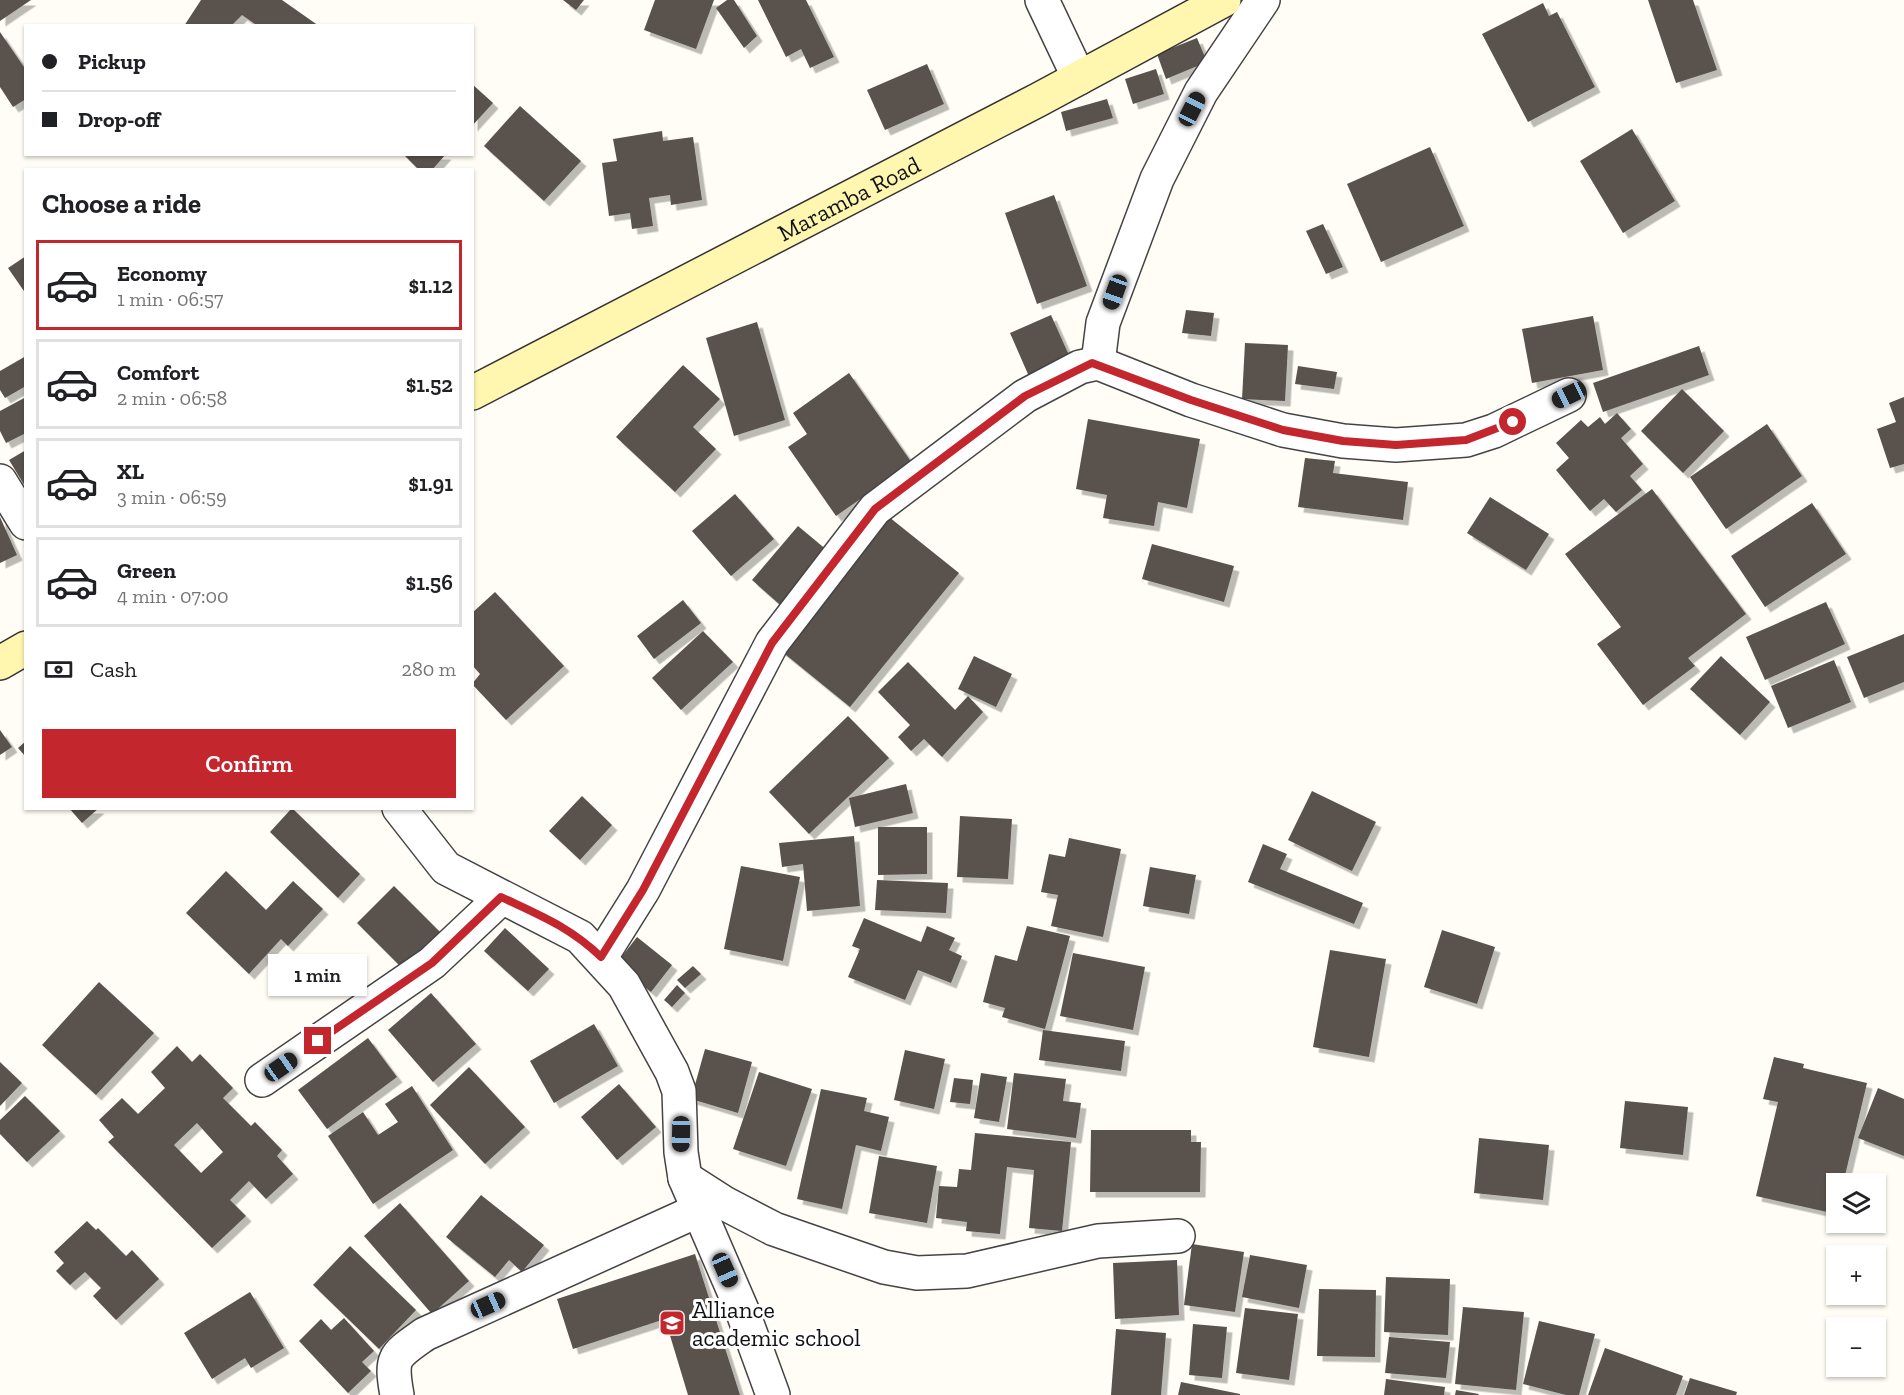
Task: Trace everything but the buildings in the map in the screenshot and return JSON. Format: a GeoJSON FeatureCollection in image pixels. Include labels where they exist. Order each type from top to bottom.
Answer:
{"type":"FeatureCollection","features":[{"type":"Feature","properties":{"kind":"street"},"geometry":{"type":"LineString","coordinates":[[1042,0],[1079,78]]}},
{"type":"Feature","properties":{"kind":"street","name":"Maramba Road"},"geometry":{"type":"LineString","coordinates":[[474,392],[1079,78],[1224,0]]}},
{"type":"Feature","properties":{"kind":"street"},"geometry":{"type":"LineString","coordinates":[[1098,363],[1104,323],[1157,179],[1201,92],[1263,0]]}},
{"type":"Feature","properties":{"kind":"street"},"geometry":{"type":"LineString","coordinates":[[601,957],[643,890],[772,643],[875,509],[1025,396],[1080,368],[1098,363],[1191,400],[1283,430],[1343,441],[1396,445],[1466,440],[1494,431],[1569,395]]}},
{"type":"Feature","properties":{"kind":"street"},"geometry":{"type":"LineString","coordinates":[[0,482],[24,520]]}},
{"type":"Feature","properties":{"kind":"street"},"geometry":{"type":"LineString","coordinates":[[0,663],[24,649]]}},
{"type":"Feature","properties":{"kind":"street"},"geometry":{"type":"LineString","coordinates":[[401,810],[446,868],[580,937],[601,957],[642,1013],[672,1072],[679,1091],[681,1152],[685,1178],[742,1310],[772,1395]]}},
{"type":"Feature","properties":{"kind":"street"},"geometry":{"type":"LineString","coordinates":[[262,1080],[432,963],[501,897]]}},
{"type":"Feature","properties":{"kind":"street"},"geometry":{"type":"LineString","coordinates":[[685,1178],[724,1203],[774,1229],[884,1267],[917,1273],[968,1271],[1098,1241],[1178,1236]]}},
{"type":"Feature","properties":{"kind":"street"},"geometry":{"type":"LineString","coordinates":[[398,1395],[393,1369],[398,1353],[425,1334],[699,1210]]}},
{"type":"Feature","properties":{"kind":"place","name":"Alliance academic school"},"geometry":{"type":"Point","coordinates":[672,1323]}},
{"type":"Feature","properties":{"kind":"route"},"geometry":{"type":"LineString","coordinates":[[318,1041],[432,963],[501,897],[562,926],[580,937],[601,957],[643,890],[772,643],[875,509],[1025,396],[1080,368],[1098,363],[1191,400],[1283,430],[1343,441],[1396,445],[1466,440],[1513,422]]}}]}
